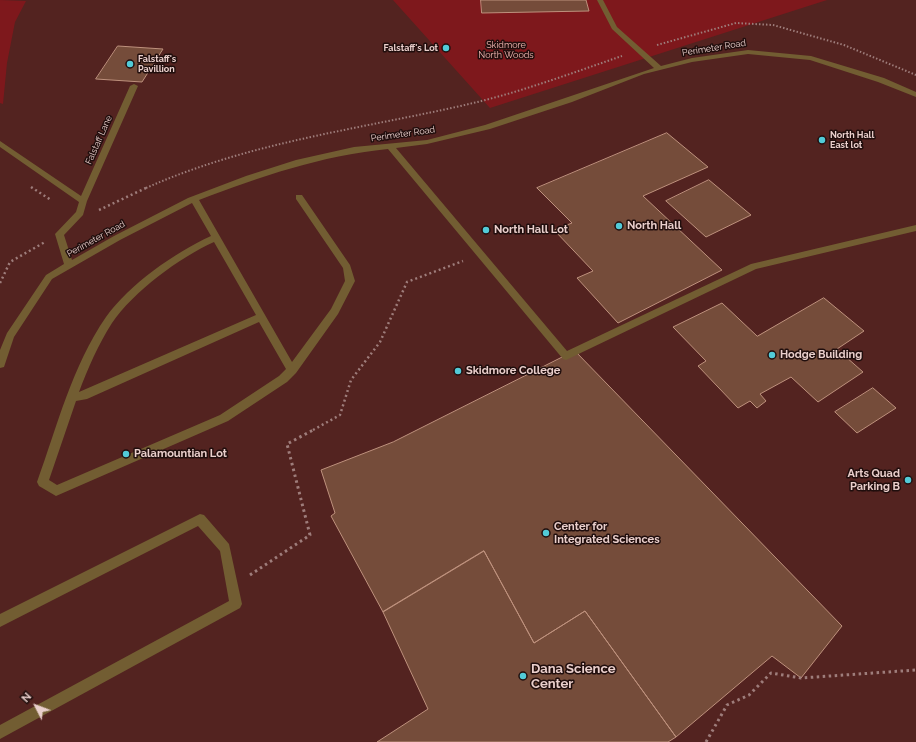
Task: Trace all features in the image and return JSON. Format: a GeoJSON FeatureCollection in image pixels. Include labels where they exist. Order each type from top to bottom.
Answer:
{"type":"FeatureCollection","features":[{"type":"Feature","properties":{"kind":"lane"},"geometry":{"type":"LineString","coordinates":[[600,0],[614,28],[659,68]]}},
{"type":"Feature","properties":{"kind":"lane","name":"Perimeter Road"},"geometry":{"type":"LineString","coordinates":[[0,364],[10,336],[49,277],[117,238],[194,199],[249,178],[296,163],[354,150],[427,142],[487,127],[659,68],[692,60],[748,52],[811,58],[881,80],[916,96]]}},
{"type":"Feature","properties":{"kind":"lane","name":"Falstaff Lane"},"geometry":{"type":"LineString","coordinates":[[59,234],[80,213],[83,201],[134,86]]}},
{"type":"Feature","properties":{"kind":"lane"},"geometry":{"type":"LineString","coordinates":[[0,143],[83,201]]}},
{"type":"Feature","properties":{"kind":"lane"},"geometry":{"type":"LineString","coordinates":[[390,146],[566,356],[754,266],[916,228]]}},
{"type":"Feature","properties":{"kind":"lane"},"geometry":{"type":"LineString","coordinates":[[216,237],[199,244],[162,268],[136,291],[107,323],[83,368],[44,482],[56,491],[224,418],[282,379],[292,370],[335,312],[350,281],[347,267],[298,197]]}},
{"type":"Feature","properties":{"kind":"lane"},"geometry":{"type":"LineString","coordinates":[[194,199],[292,370]]}},
{"type":"Feature","properties":{"kind":"lane"},"geometry":{"type":"LineString","coordinates":[[59,234],[69,266]]}},
{"type":"Feature","properties":{"kind":"lane"},"geometry":{"type":"LineString","coordinates":[[73,397],[83,396],[261,317]]}},
{"type":"Feature","properties":{"kind":"lane"},"geometry":{"type":"LineString","coordinates":[[0,621],[200,519],[225,548],[236,604],[0,732]]}},
{"type":"Feature","properties":{"kind":"path"},"geometry":{"type":"LineString","coordinates":[[96,212],[152,184],[229,156],[341,129],[470,104],[514,92],[639,50],[736,23],[773,25],[844,45],[916,75]]}},
{"type":"Feature","properties":{"kind":"path"},"geometry":{"type":"LineString","coordinates":[[0,283],[10,262],[59,234]]}},
{"type":"Feature","properties":{"kind":"path"},"geometry":{"type":"LineString","coordinates":[[232,586],[310,535],[287,444],[340,415],[351,380],[380,342],[407,282],[481,255]]}},
{"type":"Feature","properties":{"kind":"path"},"geometry":{"type":"LineString","coordinates":[[706,742],[727,705],[749,695],[771,673],[801,678],[916,670]]}},
{"type":"Feature","properties":{"kind":"shaded area","name":"Skidmore College"},"geometry":{"type":"Polygon","coordinates":[[[0,0],[916,0],[916,742],[0,742],[0,0]]]}},
{"type":"Feature","properties":{"kind":"green space"},"geometry":{"type":"Polygon","coordinates":[[[0,0],[26,1],[15,22],[7,63],[3,104],[0,103],[0,0]]]}},
{"type":"Feature","properties":{"kind":"green space","name":"Skidmore North Woods"},"geometry":{"type":"Polygon","coordinates":[[[393,0],[827,0],[490,108],[393,0]]]}},
{"type":"Feature","properties":{"kind":"building"},"geometry":{"type":"Polygon","coordinates":[[[481,0],[586,0],[589,11],[482,13],[481,0]]]}},
{"type":"Feature","properties":{"kind":"building","name":"Falstaff's Pavillion"},"geometry":{"type":"Polygon","coordinates":[[[118,46],[163,49],[142,82],[96,79],[118,46]]]}},
{"type":"Feature","properties":{"kind":"building","name":"North Hall"},"geometry":{"type":"Polygon","coordinates":[[[667,133],[708,167],[643,196],[722,270],[618,323],[577,278],[593,271],[554,230],[572,223],[537,188],[667,133]]]}},
{"type":"Feature","properties":{"kind":"building"},"geometry":{"type":"Polygon","coordinates":[[[709,180],[751,215],[706,237],[666,201],[709,180]]]}},
{"type":"Feature","properties":{"kind":"building","name":"Hodge Building"},"geometry":{"type":"Polygon","coordinates":[[[824,298],[864,331],[837,349],[863,372],[818,402],[791,377],[760,394],[766,401],[757,408],[750,401],[738,408],[698,366],[706,361],[673,327],[722,303],[757,336],[824,298]]]}},
{"type":"Feature","properties":{"kind":"building","name":"Center for Integrated Sciences"},"geometry":{"type":"Polygon","coordinates":[[[575,351],[842,626],[801,678],[772,656],[676,737],[585,611],[534,643],[484,551],[383,612],[331,516],[335,513],[321,470],[393,442],[575,351]]]}},
{"type":"Feature","properties":{"kind":"building"},"geometry":{"type":"Polygon","coordinates":[[[873,388],[896,408],[857,433],[835,412],[873,388]]]}},
{"type":"Feature","properties":{"kind":"building","name":"Dana Science Center"},"geometry":{"type":"Polygon","coordinates":[[[484,551],[534,643],[585,611],[676,737],[668,742],[377,742],[428,709],[383,612],[484,551]]]}},
{"type":"Feature","properties":{"kind":"place","name":"Falstaff's Lot"},"geometry":{"type":"Point","coordinates":[446,48]}},
{"type":"Feature","properties":{"kind":"place","name":"Falstaff's Pavillion"},"geometry":{"type":"Point","coordinates":[130,64]}},
{"type":"Feature","properties":{"kind":"place","name":"North Hall East lot"},"geometry":{"type":"Point","coordinates":[822,140]}},
{"type":"Feature","properties":{"kind":"place","name":"North Hall"},"geometry":{"type":"Point","coordinates":[619,226]}},
{"type":"Feature","properties":{"kind":"place","name":"North Hall Lot"},"geometry":{"type":"Point","coordinates":[486,230]}},
{"type":"Feature","properties":{"kind":"place","name":"Hodge Building"},"geometry":{"type":"Point","coordinates":[772,355]}},
{"type":"Feature","properties":{"kind":"place","name":"Skidmore College"},"geometry":{"type":"Point","coordinates":[458,371]}},
{"type":"Feature","properties":{"kind":"place","name":"Palamountian Lot"},"geometry":{"type":"Point","coordinates":[126,454]}},
{"type":"Feature","properties":{"kind":"place","name":"Arts Quad Parking B"},"geometry":{"type":"Point","coordinates":[908,480]}},
{"type":"Feature","properties":{"kind":"place","name":"Center for Integrated Sciences"},"geometry":{"type":"Point","coordinates":[546,533]}},
{"type":"Feature","properties":{"kind":"place","name":"Dana Science Center"},"geometry":{"type":"Point","coordinates":[523,676]}}]}
